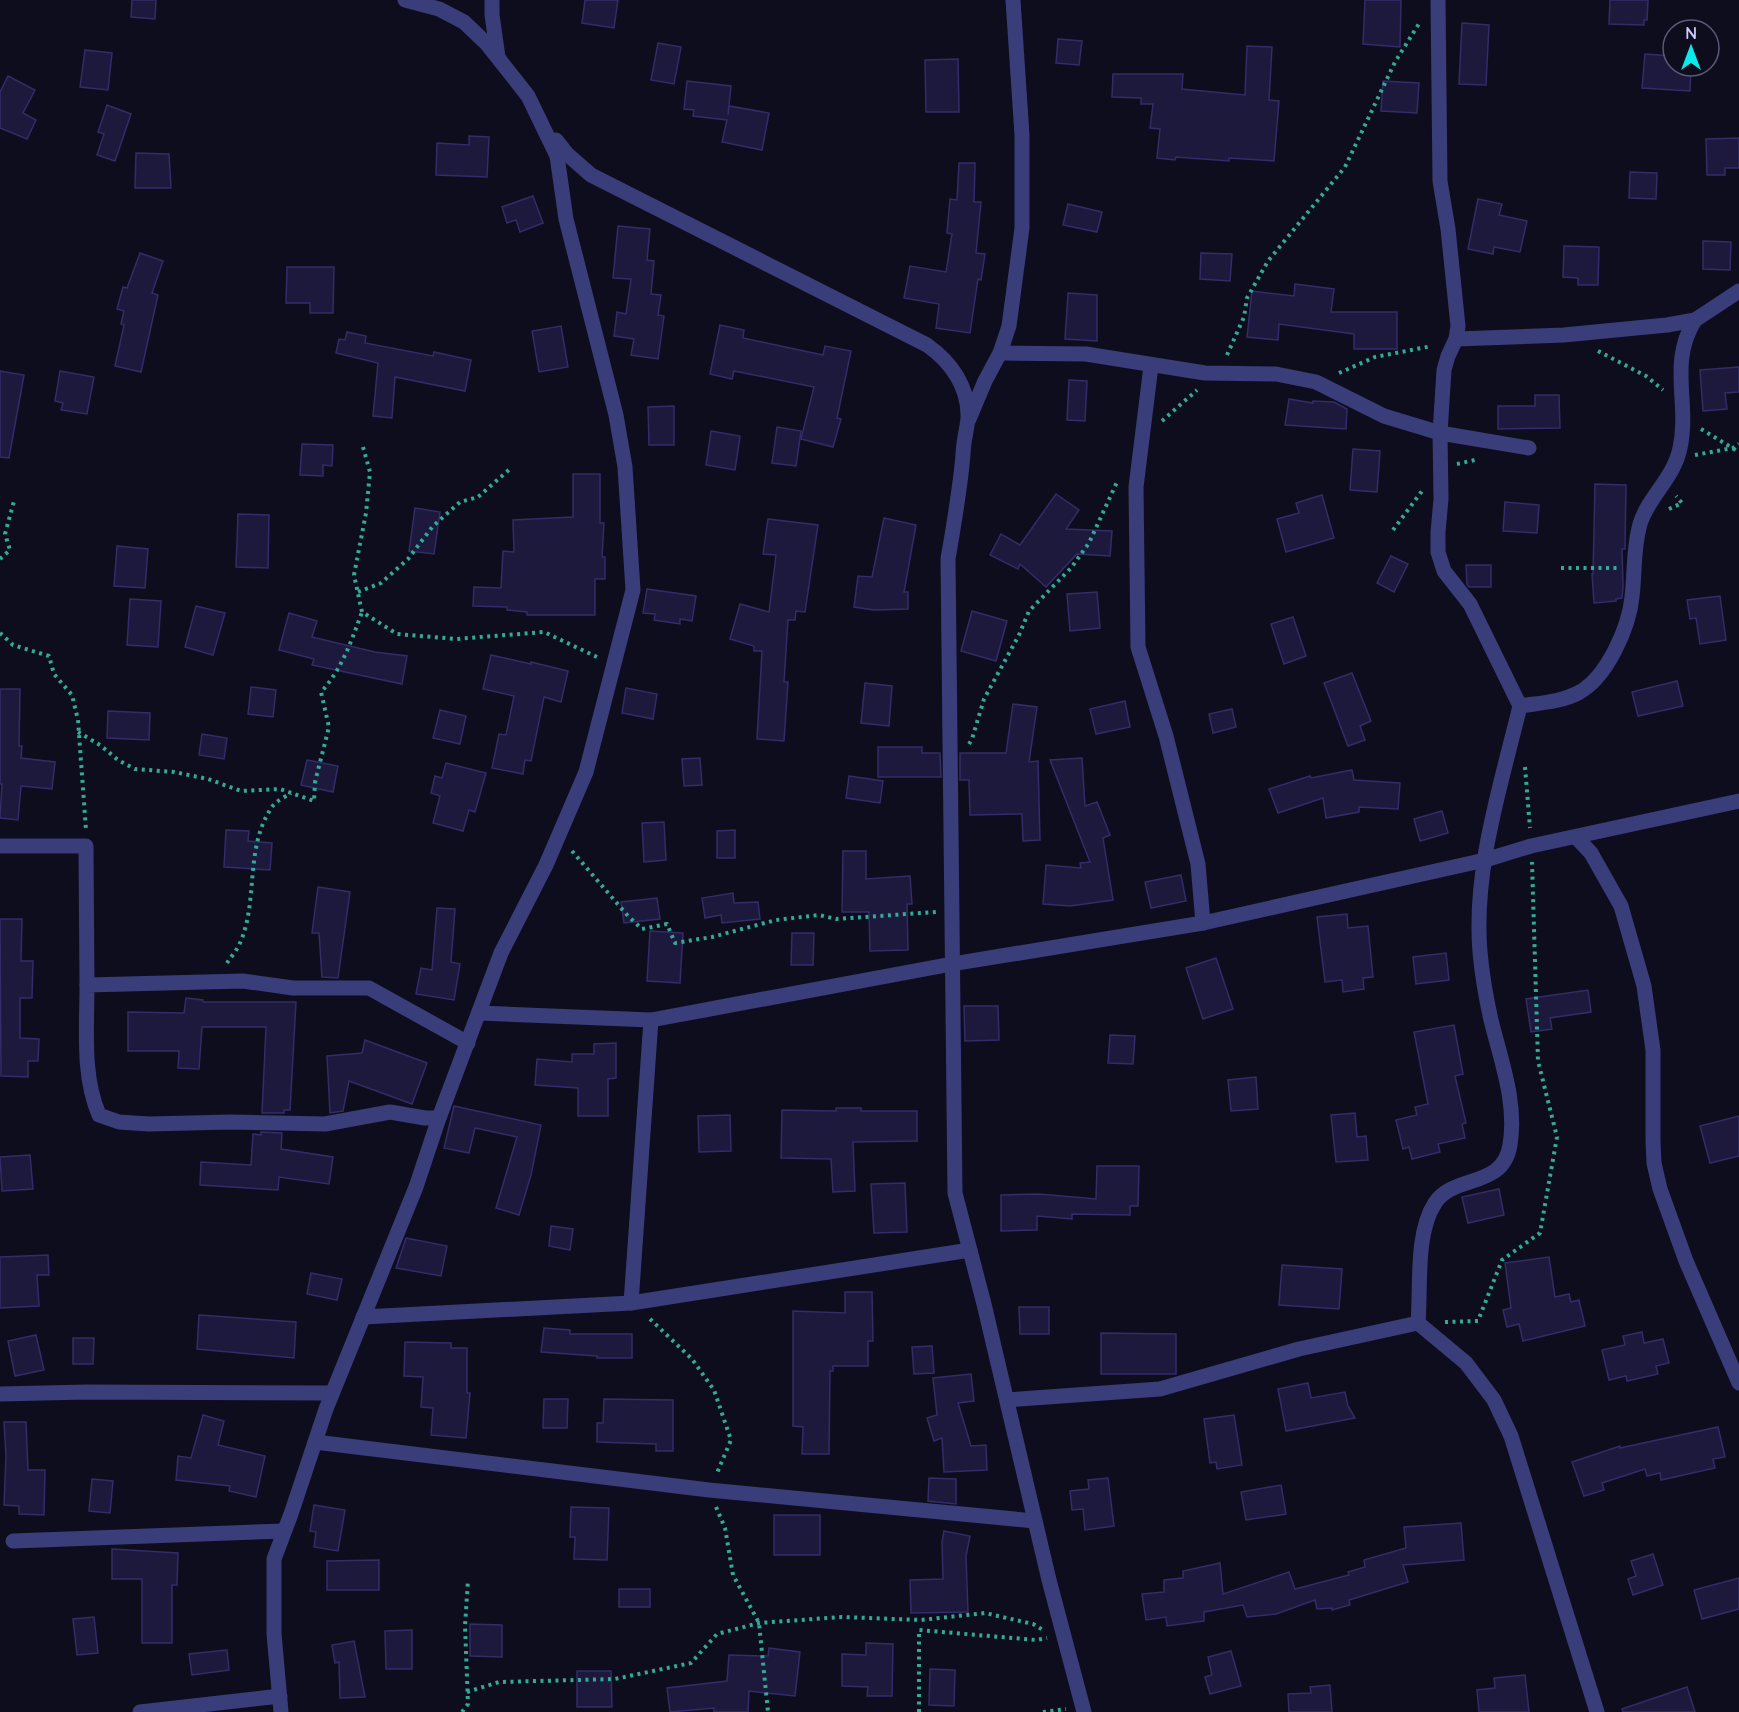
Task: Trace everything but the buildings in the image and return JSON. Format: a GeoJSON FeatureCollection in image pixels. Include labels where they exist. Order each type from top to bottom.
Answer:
{"type":"FeatureCollection","features":[{"type":"Feature","properties":{"kind":"street"},"geometry":{"type":"LineString","coordinates":[[140,1712],[280,1704],[274,1634],[274,1559],[332,1393],[416,1187],[439,1118],[501,953],[546,865],[586,772],[633,590],[625,468],[616,416],[566,219],[557,156],[528,96],[487,44],[464,22],[439,9],[405,0]]}},
{"type":"Feature","properties":{"kind":"street"},"geometry":{"type":"LineString","coordinates":[[492,0],[498,58]]}},
{"type":"Feature","properties":{"kind":"street"},"geometry":{"type":"LineString","coordinates":[[966,426],[1010,326],[1022,228],[1022,135],[1013,0]]}},
{"type":"Feature","properties":{"kind":"street"},"geometry":{"type":"LineString","coordinates":[[1418,1323],[1424,1224],[1436,1201],[1449,1190],[1490,1176],[1508,1154],[1510,1143],[1512,1125],[1505,1070],[1491,1018],[1480,951],[1480,911],[1485,860],[1520,706],[1470,604],[1444,571],[1438,552],[1441,499],[1440,433],[1444,370],[1456,339],[1458,326],[1447,220],[1440,181],[1438,0]]}},
{"type":"Feature","properties":{"kind":"street"},"geometry":{"type":"LineString","coordinates":[[536,114],[567,154],[591,175],[935,350],[957,375],[964,394],[968,417],[948,559],[955,1192],[1007,1400],[1077,1710]]}},
{"type":"Feature","properties":{"kind":"street"},"geometry":{"type":"LineString","coordinates":[[1456,339],[1564,335],[1667,325],[1695,320],[1739,291]]}},
{"type":"Feature","properties":{"kind":"street"},"geometry":{"type":"LineString","coordinates":[[1520,706],[1564,699],[1580,692],[1604,668],[1621,637],[1630,615],[1632,568],[1640,523],[1674,465],[1680,448],[1681,354],[1687,334],[1695,320]]}},
{"type":"Feature","properties":{"kind":"street"},"geometry":{"type":"LineString","coordinates":[[1000,353],[1086,354],[1205,373],[1276,374],[1316,382],[1384,416],[1440,433],[1529,448]]}},
{"type":"Feature","properties":{"kind":"street"},"geometry":{"type":"LineString","coordinates":[[1151,366],[1136,487],[1138,647],[1166,736],[1198,864],[1203,923]]}},
{"type":"Feature","properties":{"kind":"street"},"geometry":{"type":"LineString","coordinates":[[479,1013],[651,1020],[952,964],[1203,923],[1485,860],[1532,846],[1739,801]]}},
{"type":"Feature","properties":{"kind":"street"},"geometry":{"type":"LineString","coordinates":[[1576,837],[1590,853],[1621,906],[1644,986],[1653,1050],[1654,1163],[1660,1189],[1686,1261],[1739,1383]]}},
{"type":"Feature","properties":{"kind":"street"},"geometry":{"type":"LineString","coordinates":[[0,846],[86,846],[88,1080],[99,1115],[119,1122],[149,1124],[230,1122],[325,1124],[390,1112],[439,1118]]}},
{"type":"Feature","properties":{"kind":"street"},"geometry":{"type":"LineString","coordinates":[[87,985],[243,981],[292,988],[369,988],[468,1043]]}},
{"type":"Feature","properties":{"kind":"street"},"geometry":{"type":"LineString","coordinates":[[631,1302],[651,1020]]}},
{"type":"Feature","properties":{"kind":"street"},"geometry":{"type":"LineString","coordinates":[[363,1317],[631,1302],[970,1250]]}},
{"type":"Feature","properties":{"kind":"street"},"geometry":{"type":"LineString","coordinates":[[1007,1400],[1160,1389],[1299,1349],[1418,1323]]}},
{"type":"Feature","properties":{"kind":"street"},"geometry":{"type":"LineString","coordinates":[[1418,1323],[1466,1364],[1494,1400],[1511,1436],[1597,1712]]}},
{"type":"Feature","properties":{"kind":"street"},"geometry":{"type":"LineString","coordinates":[[0,1394],[332,1393]]}},
{"type":"Feature","properties":{"kind":"street"},"geometry":{"type":"LineString","coordinates":[[315,1442],[709,1490],[1035,1521]]}},
{"type":"Feature","properties":{"kind":"street"},"geometry":{"type":"LineString","coordinates":[[13,1541],[284,1531]]}},
{"type":"Feature","properties":{"kind":"path"},"geometry":{"type":"LineString","coordinates":[[1316,382],[1375,357],[1433,346],[1456,339]]}},
{"type":"Feature","properties":{"kind":"path"},"geometry":{"type":"LineString","coordinates":[[1595,350],[1646,376],[1681,405],[1702,430],[1739,452]]}},
{"type":"Feature","properties":{"kind":"path"},"geometry":{"type":"LineString","coordinates":[[1687,458],[1733,448],[1739,444]]}},
{"type":"Feature","properties":{"kind":"path"},"geometry":{"type":"LineString","coordinates":[[78,732],[135,769],[174,772],[208,779],[241,791],[280,789],[314,801],[315,782],[329,727],[321,692],[334,678],[349,650],[362,612],[354,575],[366,513],[370,472],[363,447]]}},
{"type":"Feature","properties":{"kind":"path"},"geometry":{"type":"LineString","coordinates":[[358,592],[381,583],[408,559],[433,526],[460,502],[478,497],[510,468]]}},
{"type":"Feature","properties":{"kind":"path"},"geometry":{"type":"LineString","coordinates":[[1682,503],[1683,492]]}},
{"type":"Feature","properties":{"kind":"path"},"geometry":{"type":"LineString","coordinates":[[0,559],[10,550],[5,534],[14,501]]}},
{"type":"Feature","properties":{"kind":"path"},"geometry":{"type":"LineString","coordinates":[[362,612],[397,634],[456,639],[544,632],[592,655],[615,661]]}},
{"type":"Feature","properties":{"kind":"path"},"geometry":{"type":"LineString","coordinates":[[0,633],[13,645],[49,657],[54,674],[72,694],[78,732],[86,846]]}},
{"type":"Feature","properties":{"kind":"path"},"geometry":{"type":"LineString","coordinates":[[1418,1323],[1479,1321],[1502,1260],[1540,1233],[1557,1137],[1538,1061],[1532,846],[1525,764]]}},
{"type":"Feature","properties":{"kind":"path"},"geometry":{"type":"LineString","coordinates":[[215,981],[240,944],[248,913],[258,835],[273,805],[291,793]]}},
{"type":"Feature","properties":{"kind":"path"},"geometry":{"type":"LineString","coordinates":[[562,828],[573,855],[628,916],[642,929],[667,924],[675,943],[712,937],[776,920],[819,915],[836,919],[952,911]]}},
{"type":"Feature","properties":{"kind":"path"},"geometry":{"type":"LineString","coordinates":[[631,1302],[692,1359],[714,1390],[731,1440],[709,1490],[725,1528],[734,1575],[759,1623],[768,1712]]}},
{"type":"Feature","properties":{"kind":"path"},"geometry":{"type":"LineString","coordinates":[[462,1712],[468,1704],[465,1626],[468,1580]]}},
{"type":"Feature","properties":{"kind":"path"},"geometry":{"type":"LineString","coordinates":[[468,1692],[499,1682],[615,1679],[691,1663],[717,1634],[759,1623],[842,1617],[921,1620],[985,1613],[1033,1624],[1055,1637],[1036,1640],[919,1630],[919,1712]]}},
{"type":"Feature","properties":{"kind":"path"},"geometry":{"type":"LineString","coordinates":[[1042,1712],[1077,1710]]}}]}
